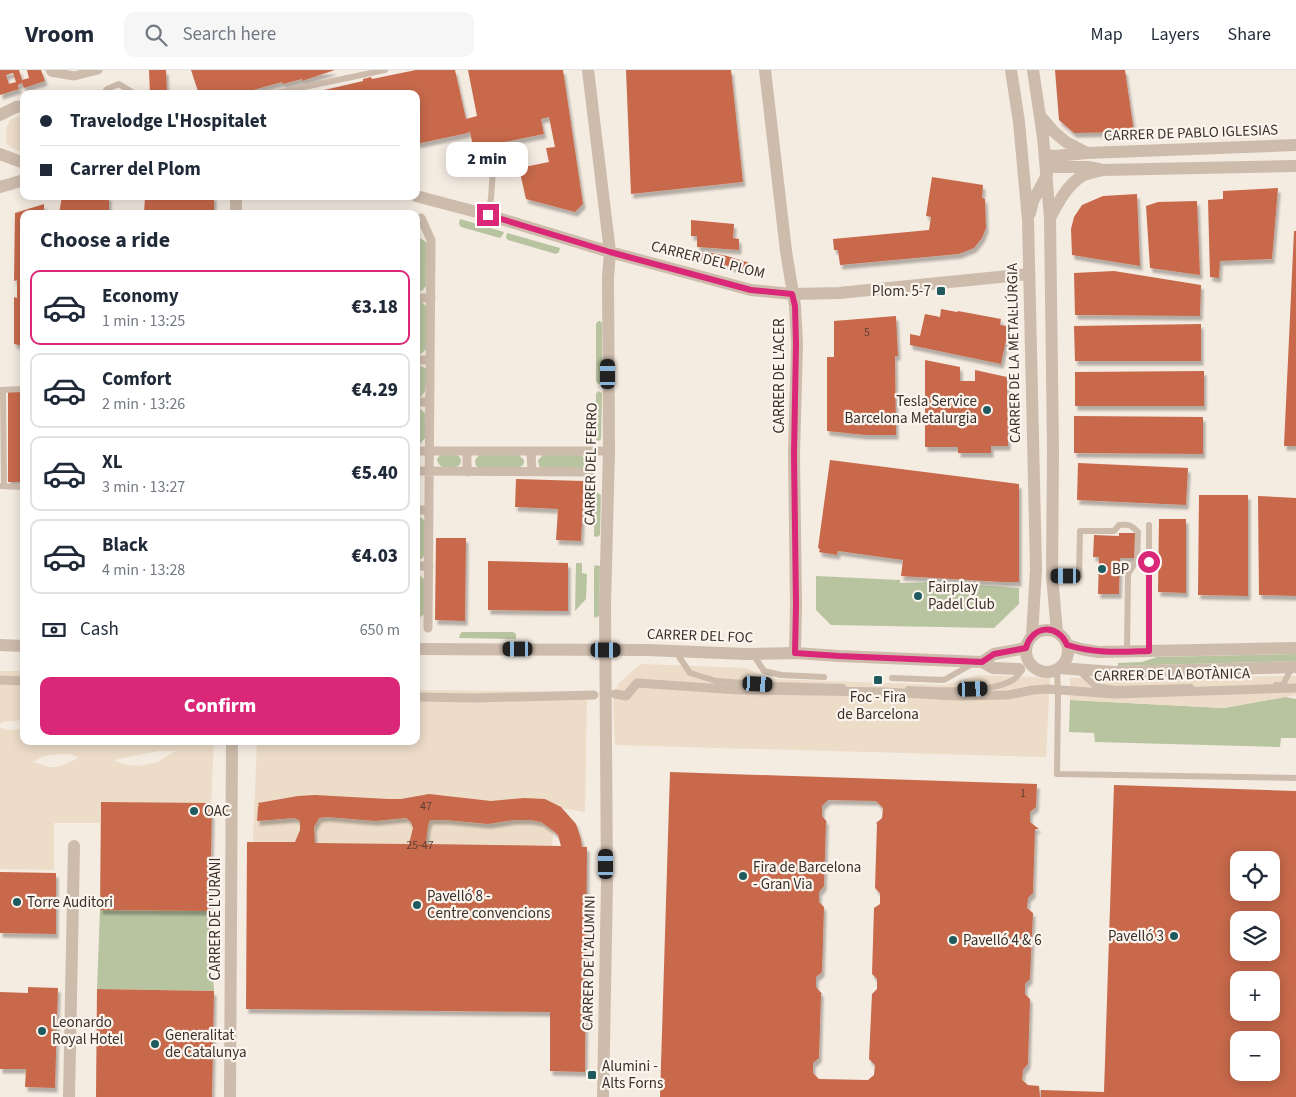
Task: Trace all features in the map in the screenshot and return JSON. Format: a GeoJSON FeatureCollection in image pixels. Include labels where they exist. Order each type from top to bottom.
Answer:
{"type":"FeatureCollection","features":[{"type":"Feature","properties":{"kind":"street"},"geometry":{"type":"LineString","coordinates":[[51,71],[74,76],[98,70]]}},
{"type":"Feature","properties":{"kind":"street","name":"CARRER DEL FERRO"},"geometry":{"type":"LineString","coordinates":[[588,70],[610,252],[608,277],[609,451],[605,596],[606,650]]}},
{"type":"Feature","properties":{"kind":"street","name":"CARRER DE L'ACER"},"geometry":{"type":"LineString","coordinates":[[765,70],[786,251],[795,306],[795,653]]}},
{"type":"Feature","properties":{"kind":"street","name":"CARRER DE LA METAL·LÚRGIA"},"geometry":{"type":"LineString","coordinates":[[1012,70],[1028,220],[1036,569],[1032,636]]}},
{"type":"Feature","properties":{"kind":"street"},"geometry":{"type":"LineString","coordinates":[[1033,70],[1048,163],[1053,452],[1052,576],[1057,632]]}},
{"type":"Feature","properties":{"kind":"street"},"geometry":{"type":"LineString","coordinates":[[0,115],[20,106]]}},
{"type":"Feature","properties":{"kind":"street","name":"CARRER DE PABLO IGLESIAS"},"geometry":{"type":"LineString","coordinates":[[1041,117],[1066,142],[1088,153]]}},
{"type":"Feature","properties":{"kind":"street"},"geometry":{"type":"LineString","coordinates":[[1019,122],[1043,137]]}},
{"type":"Feature","properties":{"kind":"street","name":"CARRER DE PABLO IGLESIAS"},"geometry":{"type":"LineString","coordinates":[[1048,163],[1088,153],[1296,145]]}},
{"type":"Feature","properties":{"kind":"street"},"geometry":{"type":"LineString","coordinates":[[0,154],[20,162]]}},
{"type":"Feature","properties":{"kind":"street"},"geometry":{"type":"LineString","coordinates":[[1028,220],[1033,201],[1048,163]]}},
{"type":"Feature","properties":{"kind":"street"},"geometry":{"type":"LineString","coordinates":[[1048,163],[1102,170],[1296,166]]}},
{"type":"Feature","properties":{"kind":"street"},"geometry":{"type":"LineString","coordinates":[[1050,218],[1060,200],[1071,186],[1082,176],[1102,170]]}},
{"type":"Feature","properties":{"kind":"street"},"geometry":{"type":"LineString","coordinates":[[0,187],[20,181]]}},
{"type":"Feature","properties":{"kind":"street","name":"CARRER DEL PLOM"},"geometry":{"type":"LineString","coordinates":[[420,197],[488,215],[610,252],[751,290],[792,294],[839,293],[1029,274]]}},
{"type":"Feature","properties":{"kind":"street"},"geometry":{"type":"LineString","coordinates":[[420,220],[421,218],[431,240],[428,628]]}},
{"type":"Feature","properties":{"kind":"street"},"geometry":{"type":"LineString","coordinates":[[420,298],[431,298]]}},
{"type":"Feature","properties":{"kind":"street"},"geometry":{"type":"LineString","coordinates":[[420,360],[430,360]]}},
{"type":"Feature","properties":{"kind":"street"},"geometry":{"type":"LineString","coordinates":[[420,402],[430,402]]}},
{"type":"Feature","properties":{"kind":"street"},"geometry":{"type":"LineString","coordinates":[[420,451],[609,451]]}},
{"type":"Feature","properties":{"kind":"street"},"geometry":{"type":"LineString","coordinates":[[467,451],[467,472]]}},
{"type":"Feature","properties":{"kind":"street"},"geometry":{"type":"LineString","coordinates":[[531,451],[532,472]]}},
{"type":"Feature","properties":{"kind":"street"},"geometry":{"type":"LineString","coordinates":[[420,471],[590,472]]}},
{"type":"Feature","properties":{"kind":"street"},"geometry":{"type":"LineString","coordinates":[[420,510],[429,510]]}},
{"type":"Feature","properties":{"kind":"street"},"geometry":{"type":"LineString","coordinates":[[420,566],[428,566]]}},
{"type":"Feature","properties":{"kind":"street"},"geometry":{"type":"LineString","coordinates":[[1044,630],[1057,632],[1062,635],[1067,645],[1068,654],[1058,669],[1042,672],[1026,669],[1029,662],[1026,648],[1032,636],[1044,630]]}},
{"type":"Feature","properties":{"kind":"street"},"geometry":{"type":"LineString","coordinates":[[0,645],[20,646]]}},
{"type":"Feature","properties":{"kind":"street","name":"CARRER DE LA BOTÀNICA"},"geometry":{"type":"LineString","coordinates":[[1067,645],[1098,652],[1296,648]]}},
{"type":"Feature","properties":{"kind":"street","name":"CARRER DEL FOC"},"geometry":{"type":"LineString","coordinates":[[979,662],[994,654],[1026,648]]}},
{"type":"Feature","properties":{"kind":"street","name":"CARRER DEL FOC"},"geometry":{"type":"LineString","coordinates":[[420,649],[795,653],[979,662],[993,668],[1026,669]]}},
{"type":"Feature","properties":{"kind":"street","name":"CARRER DE L'ALUMINI"},"geometry":{"type":"LineString","coordinates":[[603,1097],[606,882],[606,650]]}},
{"type":"Feature","properties":{"kind":"street","name":"CARRER DE LA BOTÀNICA"},"geometry":{"type":"LineString","coordinates":[[1058,669],[1114,672],[1294,667]]}},
{"type":"Feature","properties":{"kind":"street"},"geometry":{"type":"LineString","coordinates":[[0,680],[20,681]]}},
{"type":"Feature","properties":{"kind":"street"},"geometry":{"type":"LineString","coordinates":[[614,694],[626,696],[637,683],[739,690],[886,692],[955,696],[1008,695],[1033,690],[1054,690]]}},
{"type":"Feature","properties":{"kind":"street","name":"CARRER DE LA BOTÀNICA"},"geometry":{"type":"LineString","coordinates":[[1054,690],[1115,694],[1296,688]]}},
{"type":"Feature","properties":{"kind":"street"},"geometry":{"type":"LineString","coordinates":[[420,697],[475,698],[593,694]]}},
{"type":"Feature","properties":{"kind":"street","name":"CARRER DE L'URANI"},"geometry":{"type":"LineString","coordinates":[[230,1097],[232,745]]}},
{"type":"Feature","properties":{"kind":"street"},"geometry":{"type":"LineString","coordinates":[[68,1097],[74,846]]}},
{"type":"Feature","properties":{"kind":"lane"},"geometry":{"type":"LineString","coordinates":[[290,90],[385,70]]}},
{"type":"Feature","properties":{"kind":"lane"},"geometry":{"type":"LineString","coordinates":[[106,90],[119,84],[129,90]]}},
{"type":"Feature","properties":{"kind":"lane"},"geometry":{"type":"LineString","coordinates":[[488,215],[494,156]]}},
{"type":"Feature","properties":{"kind":"lane"},"geometry":{"type":"LineString","coordinates":[[20,389],[2,390],[2,486],[20,487]]}},
{"type":"Feature","properties":{"kind":"lane"},"geometry":{"type":"LineString","coordinates":[[1052,576],[1080,577],[1080,531],[1114,532],[1120,526],[1128,524],[1138,532],[1137,560],[1128,574],[1127,651]]}},
{"type":"Feature","properties":{"kind":"lane"},"geometry":{"type":"LineString","coordinates":[[1149,525],[1149,651]]}},
{"type":"Feature","properties":{"kind":"lane"},"geometry":{"type":"LineString","coordinates":[[675,651],[690,674],[716,681],[771,685],[944,690],[988,688],[1013,681],[1026,669]]}},
{"type":"Feature","properties":{"kind":"lane"},"geometry":{"type":"LineString","coordinates":[[753,654],[764,671],[781,675],[824,677]]}},
{"type":"Feature","properties":{"kind":"lane"},"geometry":{"type":"LineString","coordinates":[[892,678],[944,680],[979,662]]}},
{"type":"Feature","properties":{"kind":"lane"},"geometry":{"type":"LineString","coordinates":[[1077,669],[1095,686],[1115,689],[1283,685],[1294,667]]}},
{"type":"Feature","properties":{"kind":"lane"},"geometry":{"type":"LineString","coordinates":[[1058,669],[1054,690],[1057,774],[1296,778]]}},
{"type":"Feature","properties":{"kind":"green space"},"geometry":{"type":"Polygon","coordinates":[[[460,219],[504,232],[500,238],[461,227],[459,224],[460,219]]]}},
{"type":"Feature","properties":{"kind":"green space"},"geometry":{"type":"Polygon","coordinates":[[[507,233],[560,248],[559,252],[556,254],[508,240],[506,238],[507,233]]]}},
{"type":"Feature","properties":{"kind":"green space"},"geometry":{"type":"Polygon","coordinates":[[[420,238],[427,244],[426,286],[420,291],[420,238]]]}},
{"type":"Feature","properties":{"kind":"green space"},"geometry":{"type":"Polygon","coordinates":[[[420,301],[427,307],[426,349],[421,354],[420,301]]]}},
{"type":"Feature","properties":{"kind":"green space"},"geometry":{"type":"Polygon","coordinates":[[[598,321],[602,323],[602,381],[599,384],[596,380],[596,324],[598,321]]]}},
{"type":"Feature","properties":{"kind":"green space"},"geometry":{"type":"Polygon","coordinates":[[[420,365],[427,370],[425,391],[421,397],[420,365]]]}},
{"type":"Feature","properties":{"kind":"green space"},"geometry":{"type":"Polygon","coordinates":[[[598,391],[602,393],[601,439],[599,441],[596,440],[596,394],[598,391]]]}},
{"type":"Feature","properties":{"kind":"green space"},"geometry":{"type":"Polygon","coordinates":[[[420,409],[425,413],[425,438],[421,443],[420,409]]]}},
{"type":"Feature","properties":{"kind":"green space"},"geometry":{"type":"Polygon","coordinates":[[[441,454],[457,455],[461,463],[453,468],[444,467],[439,464],[437,459],[441,454]]]}},
{"type":"Feature","properties":{"kind":"green space"},"geometry":{"type":"Polygon","coordinates":[[[480,454],[518,454],[524,462],[522,466],[517,468],[480,468],[476,466],[475,460],[480,454]]]}},
{"type":"Feature","properties":{"kind":"green space"},"geometry":{"type":"Polygon","coordinates":[[[543,455],[581,455],[587,460],[585,466],[580,469],[543,469],[539,466],[538,460],[543,455]]]}},
{"type":"Feature","properties":{"kind":"green space"},"geometry":{"type":"Polygon","coordinates":[[[596,492],[601,495],[600,535],[597,537],[594,536],[596,492]]]}},
{"type":"Feature","properties":{"kind":"green space"},"geometry":{"type":"Polygon","coordinates":[[[420,517],[425,521],[423,558],[420,559],[420,517]]]}},
{"type":"Feature","properties":{"kind":"green space"},"geometry":{"type":"Polygon","coordinates":[[[576,563],[582,563],[582,573],[587,574],[586,599],[575,611],[576,563]]]}},
{"type":"Feature","properties":{"kind":"green space"},"geometry":{"type":"Polygon","coordinates":[[[595,565],[600,566],[599,616],[595,618],[594,568],[595,565]]]}},
{"type":"Feature","properties":{"kind":"green space"},"geometry":{"type":"Polygon","coordinates":[[[420,576],[424,579],[424,614],[420,617],[420,576]]]}},
{"type":"Feature","properties":{"kind":"green space","name":"Fairplay Padel Club"},"geometry":{"type":"Polygon","coordinates":[[[816,576],[900,580],[900,583],[938,582],[1019,588],[1019,604],[994,628],[831,625],[816,610],[816,576]]]}},
{"type":"Feature","properties":{"kind":"green space"},"geometry":{"type":"Polygon","coordinates":[[[462,632],[513,632],[516,634],[516,639],[459,638],[462,632]]]}},
{"type":"Feature","properties":{"kind":"green space"},"geometry":{"type":"Polygon","coordinates":[[[1296,654],[1296,661],[1118,666],[1118,663],[1142,662],[1157,657],[1296,654]]]}},
{"type":"Feature","properties":{"kind":"green space"},"geometry":{"type":"Polygon","coordinates":[[[1285,697],[1296,699],[1296,738],[1281,738],[1280,747],[1095,742],[1094,733],[1069,732],[1070,700],[1224,708],[1285,697]]]}},
{"type":"Feature","properties":{"kind":"green space"},"geometry":{"type":"Polygon","coordinates":[[[100,910],[210,911],[214,991],[97,989],[100,910]]]}},
{"type":"Feature","properties":{"kind":"shaded area"},"geometry":{"type":"Polygon","coordinates":[[[20,116],[20,151],[7,144],[7,126],[10,120],[20,116]]]}},
{"type":"Feature","properties":{"kind":"shaded area"},"geometry":{"type":"Polygon","coordinates":[[[641,664],[746,668],[770,679],[946,685],[977,675],[1050,678],[1046,757],[615,745],[613,704],[618,684],[641,664]]]}},
{"type":"Feature","properties":{"kind":"shaded area"},"geometry":{"type":"Polygon","coordinates":[[[0,671],[20,671],[20,720],[0,724],[0,671]]]}},
{"type":"Feature","properties":{"kind":"shaded area"},"geometry":{"type":"Polygon","coordinates":[[[1296,676],[1296,695],[1224,708],[1070,700],[1070,678],[1296,676]]]}},
{"type":"Feature","properties":{"kind":"shaded area"},"geometry":{"type":"Polygon","coordinates":[[[420,690],[587,692],[585,812],[555,807],[552,846],[253,842],[257,745],[420,745],[420,690]]]}},
{"type":"Feature","properties":{"kind":"shaded area"},"geometry":{"type":"Polygon","coordinates":[[[0,728],[20,729],[20,745],[214,745],[211,804],[101,803],[100,823],[54,823],[54,870],[0,869],[0,728]],[[159,751],[113,760],[122,764],[138,766],[156,763],[176,751],[159,751]],[[68,754],[44,756],[33,762],[49,767],[57,767],[79,757],[68,754]]]}},
{"type":"Feature","properties":{"kind":"building"},"geometry":{"type":"Polygon","coordinates":[[[0,70],[19,70],[22,80],[29,78],[27,70],[41,70],[45,81],[24,88],[22,83],[18,85],[19,89],[0,95],[0,70]],[[13,73],[6,75],[9,84],[16,82],[13,73]]]}},
{"type":"Feature","properties":{"kind":"building"},"geometry":{"type":"Polygon","coordinates":[[[149,70],[166,70],[167,90],[150,90],[149,70]]]}},
{"type":"Feature","properties":{"kind":"building"},"geometry":{"type":"Polygon","coordinates":[[[191,70],[335,70],[302,81],[302,79],[283,84],[282,82],[253,90],[198,90],[191,70]]]}},
{"type":"Feature","properties":{"kind":"building"},"geometry":{"type":"Polygon","coordinates":[[[416,70],[455,70],[466,119],[477,116],[468,70],[563,70],[583,204],[575,212],[526,199],[519,168],[549,162],[546,148],[555,147],[549,117],[541,119],[544,134],[485,146],[488,163],[477,165],[470,132],[420,143],[420,90],[324,90],[363,81],[363,79],[371,77],[372,79],[416,70]]]}},
{"type":"Feature","properties":{"kind":"building"},"geometry":{"type":"Polygon","coordinates":[[[626,70],[731,70],[743,182],[631,194],[626,70]]]}},
{"type":"Feature","properties":{"kind":"building"},"geometry":{"type":"Polygon","coordinates":[[[1055,70],[1125,70],[1134,132],[1074,133],[1059,120],[1055,70]]]}},
{"type":"Feature","properties":{"kind":"building"},"geometry":{"type":"Polygon","coordinates":[[[932,177],[983,185],[982,198],[985,199],[986,228],[982,238],[974,248],[959,254],[840,265],[838,250],[834,250],[833,239],[929,230],[931,217],[926,216],[932,177]]]}},
{"type":"Feature","properties":{"kind":"building"},"geometry":{"type":"Polygon","coordinates":[[[1278,188],[1272,259],[1220,261],[1219,278],[1210,277],[1208,200],[1223,199],[1223,191],[1278,188]]]}},
{"type":"Feature","properties":{"kind":"building"},"geometry":{"type":"Polygon","coordinates":[[[1137,194],[1140,266],[1072,255],[1071,229],[1074,217],[1082,205],[1103,196],[1137,194]]]}},
{"type":"Feature","properties":{"kind":"building"},"geometry":{"type":"Polygon","coordinates":[[[61,200],[109,200],[109,210],[60,210],[61,200]]]}},
{"type":"Feature","properties":{"kind":"building"},"geometry":{"type":"Polygon","coordinates":[[[145,200],[214,200],[214,210],[144,210],[145,200]]]}},
{"type":"Feature","properties":{"kind":"building"},"geometry":{"type":"Polygon","coordinates":[[[1197,201],[1200,275],[1150,268],[1146,206],[1158,202],[1197,201]]]}},
{"type":"Feature","properties":{"kind":"building"},"geometry":{"type":"Polygon","coordinates":[[[44,204],[44,210],[25,210],[44,204]]]}},
{"type":"Feature","properties":{"kind":"building"},"geometry":{"type":"Polygon","coordinates":[[[20,211],[20,345],[14,344],[14,297],[17,298],[17,280],[14,281],[15,213],[20,211]]]}},
{"type":"Feature","properties":{"kind":"building"},"geometry":{"type":"Polygon","coordinates":[[[691,220],[734,224],[733,238],[739,239],[739,250],[697,247],[697,236],[691,236],[691,220]]]}},
{"type":"Feature","properties":{"kind":"building"},"geometry":{"type":"Polygon","coordinates":[[[1294,231],[1296,231],[1296,446],[1284,446],[1294,231]]]}},
{"type":"Feature","properties":{"kind":"building"},"geometry":{"type":"Polygon","coordinates":[[[690,252],[696,254],[707,252],[750,263],[742,270],[689,255],[690,252]]]}},
{"type":"Feature","properties":{"kind":"building"},"geometry":{"type":"Polygon","coordinates":[[[1114,271],[1201,285],[1200,316],[1075,315],[1074,273],[1114,271]]]}},
{"type":"Feature","properties":{"kind":"building"},"geometry":{"type":"Polygon","coordinates":[[[941,309],[1001,319],[1000,325],[1007,326],[1008,331],[1001,364],[910,345],[910,334],[920,336],[925,314],[940,317],[941,309]]]}},
{"type":"Feature","properties":{"kind":"building"},"geometry":{"type":"Polygon","coordinates":[[[896,316],[898,356],[895,356],[896,435],[865,435],[827,431],[827,357],[834,357],[834,321],[896,316]]]}},
{"type":"Feature","properties":{"kind":"building"},"geometry":{"type":"Polygon","coordinates":[[[1201,324],[1201,361],[1075,361],[1074,326],[1201,324]]]}},
{"type":"Feature","properties":{"kind":"building"},"geometry":{"type":"Polygon","coordinates":[[[925,360],[960,367],[960,381],[975,381],[975,370],[1007,377],[1008,446],[991,446],[991,453],[958,453],[958,447],[925,447],[925,360]]]}},
{"type":"Feature","properties":{"kind":"building"},"geometry":{"type":"Polygon","coordinates":[[[1204,371],[1204,406],[1075,406],[1075,372],[1204,371]]]}},
{"type":"Feature","properties":{"kind":"building"},"geometry":{"type":"Polygon","coordinates":[[[8,392],[20,392],[20,482],[8,482],[8,392]]]}},
{"type":"Feature","properties":{"kind":"building"},"geometry":{"type":"Polygon","coordinates":[[[1074,416],[1203,417],[1203,454],[1074,453],[1074,416]]]}},
{"type":"Feature","properties":{"kind":"building"},"geometry":{"type":"Polygon","coordinates":[[[830,460],[1019,484],[1019,582],[901,576],[903,560],[838,551],[837,555],[819,552],[830,460]]]}},
{"type":"Feature","properties":{"kind":"building"},"geometry":{"type":"Polygon","coordinates":[[[1078,463],[1188,468],[1186,505],[1077,500],[1078,463]]]}},
{"type":"Feature","properties":{"kind":"building"},"geometry":{"type":"Polygon","coordinates":[[[516,479],[584,481],[581,541],[556,540],[558,509],[515,507],[516,479]]]}},
{"type":"Feature","properties":{"kind":"building"},"geometry":{"type":"Polygon","coordinates":[[[1199,495],[1248,495],[1248,596],[1198,595],[1199,495]]]}},
{"type":"Feature","properties":{"kind":"building"},"geometry":{"type":"Polygon","coordinates":[[[1258,496],[1296,498],[1296,596],[1259,595],[1258,496]]]}},
{"type":"Feature","properties":{"kind":"building"},"geometry":{"type":"Polygon","coordinates":[[[1159,519],[1186,519],[1186,593],[1158,592],[1159,519]]]}},
{"type":"Feature","properties":{"kind":"building"},"geometry":{"type":"Polygon","coordinates":[[[1119,533],[1135,533],[1135,558],[1120,558],[1119,594],[1098,594],[1099,557],[1093,557],[1094,535],[1119,536],[1119,533]]]}},
{"type":"Feature","properties":{"kind":"building"},"geometry":{"type":"Polygon","coordinates":[[[436,538],[466,538],[465,621],[435,620],[436,538]]]}},
{"type":"Feature","properties":{"kind":"building"},"geometry":{"type":"Polygon","coordinates":[[[488,561],[568,563],[568,611],[488,610],[488,561]]]}},
{"type":"Feature","properties":{"kind":"building","name":"Pavelló 4 & 6"},"geometry":{"type":"Polygon","coordinates":[[[670,772],[1037,784],[1036,807],[1030,812],[1030,822],[1039,829],[1035,829],[1034,892],[1028,898],[1027,908],[1033,913],[1030,979],[1025,984],[1025,994],[1030,999],[1028,1064],[1023,1070],[1022,1080],[1028,1085],[1039,1086],[1040,1097],[660,1097],[670,772]],[[828,800],[822,806],[822,816],[827,822],[824,886],[819,892],[819,902],[824,907],[822,972],[816,977],[816,987],[822,994],[819,1058],[813,1063],[813,1073],[819,1079],[868,1080],[874,1075],[875,1065],[869,1059],[872,994],[877,989],[877,979],[872,974],[874,908],[880,904],[880,893],[875,888],[876,823],[882,818],[883,808],[876,801],[828,800]]]}},
{"type":"Feature","properties":{"kind":"building","name":"Pavelló 3"},"geometry":{"type":"Polygon","coordinates":[[[1114,785],[1296,791],[1296,1097],[1041,1097],[1041,1090],[1104,1092],[1114,785]]]}},
{"type":"Feature","properties":{"kind":"building","name":"Pavelló 8 - Centre convencions"},"geometry":{"type":"Polygon","coordinates":[[[429,794],[491,801],[524,798],[545,799],[561,807],[576,824],[582,847],[587,847],[585,1072],[550,1071],[550,1012],[246,1009],[247,842],[295,842],[300,830],[300,821],[295,818],[257,821],[258,803],[315,795],[401,799],[429,794]],[[319,818],[314,827],[315,843],[409,844],[413,828],[411,822],[406,818],[375,821],[319,818]],[[430,820],[426,844],[561,846],[558,835],[541,822],[514,820],[488,824],[430,820]]]}},
{"type":"Feature","properties":{"kind":"building"},"geometry":{"type":"Polygon","coordinates":[[[101,802],[212,803],[210,911],[100,910],[101,802]]]}},
{"type":"Feature","properties":{"kind":"building","name":"Torre Auditori"},"geometry":{"type":"Polygon","coordinates":[[[0,872],[56,873],[56,934],[0,933],[0,872]]]}},
{"type":"Feature","properties":{"kind":"building"},"geometry":{"type":"Polygon","coordinates":[[[28,987],[58,988],[55,1088],[25,1087],[26,1069],[0,1069],[0,992],[28,993],[28,987]]]}},
{"type":"Feature","properties":{"kind":"building","name":"Generalitat de Catalunya"},"geometry":{"type":"Polygon","coordinates":[[[97,989],[214,991],[212,1097],[96,1097],[97,989]]]}},
{"type":"Feature","properties":{"kind":"place","name":"Plom. 5-7"},"geometry":{"type":"Point","coordinates":[941,291]}},
{"type":"Feature","properties":{"kind":"place","name":"Tesla Service Barcelona Metalurgia"},"geometry":{"type":"Point","coordinates":[987,410]}},
{"type":"Feature","properties":{"kind":"place","name":"BP"},"geometry":{"type":"Point","coordinates":[1102,569]}},
{"type":"Feature","properties":{"kind":"place","name":"Fairplay Padel Club"},"geometry":{"type":"Point","coordinates":[918,596]}},
{"type":"Feature","properties":{"kind":"place","name":"Foc - Fira de Barcelona"},"geometry":{"type":"Point","coordinates":[878,680]}},
{"type":"Feature","properties":{"kind":"place","name":"OAC"},"geometry":{"type":"Point","coordinates":[194,811]}},
{"type":"Feature","properties":{"kind":"place","name":"Fira de Barcelona - Gran Via"},"geometry":{"type":"Point","coordinates":[743,876]}},
{"type":"Feature","properties":{"kind":"place","name":"Torre Auditori"},"geometry":{"type":"Point","coordinates":[17,902]}},
{"type":"Feature","properties":{"kind":"place","name":"Pavelló 8 - Centre convencions"},"geometry":{"type":"Point","coordinates":[417,905]}},
{"type":"Feature","properties":{"kind":"place","name":"Pavelló 3"},"geometry":{"type":"Point","coordinates":[1174,936]}},
{"type":"Feature","properties":{"kind":"place","name":"Pavelló 4 & 6"},"geometry":{"type":"Point","coordinates":[953,940]}},
{"type":"Feature","properties":{"kind":"place","name":"Leonardo Royal Hotel"},"geometry":{"type":"Point","coordinates":[42,1031]}},
{"type":"Feature","properties":{"kind":"place","name":"Generalitat de Catalunya"},"geometry":{"type":"Point","coordinates":[155,1044]}},
{"type":"Feature","properties":{"kind":"place","name":"Alumini - Alts Forns"},"geometry":{"type":"Point","coordinates":[592,1075]}},
{"type":"Feature","properties":{"kind":"route"},"geometry":{"type":"LineString","coordinates":[[488,215],[610,252],[751,290],[792,294],[795,306],[796,344],[794,454],[795,653],[982,662],[994,654],[1026,648],[1032,636],[1044,630],[1057,632],[1062,635],[1067,645],[1081,649],[1098,652],[1149,651],[1149,562]]}}]}
